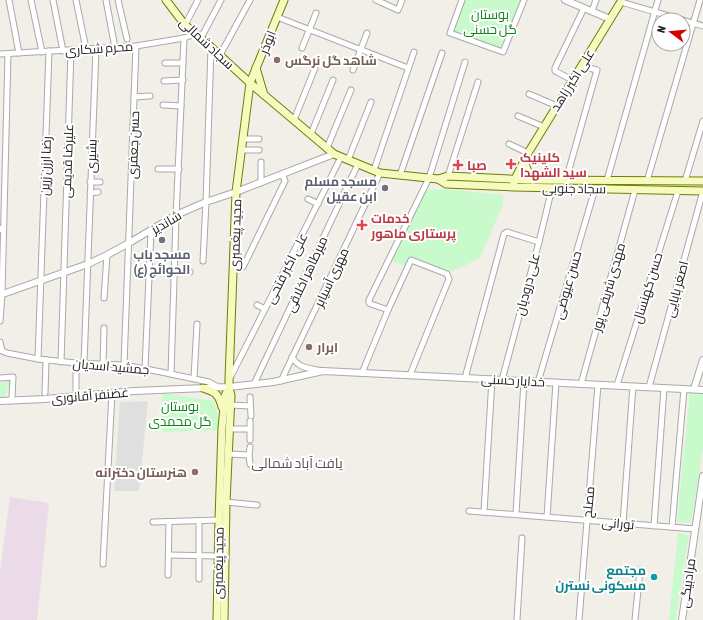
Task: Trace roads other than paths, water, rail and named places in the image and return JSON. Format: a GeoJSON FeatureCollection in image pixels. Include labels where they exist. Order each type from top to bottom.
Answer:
{"type":"FeatureCollection","features":[{"type":"Feature","properties":{"kind":"main road","name":"ابوذر"},"geometry":{"type":"LineString","coordinates":[[250,83],[284,0]]}},
{"type":"Feature","properties":{"kind":"main road","name":"سجاد شمالی"},"geometry":{"type":"LineString","coordinates":[[167,1],[185,25],[212,47],[250,83]]}},
{"type":"Feature","properties":{"kind":"main road","name":"علی اکبر زاهد"},"geometry":{"type":"LineString","coordinates":[[514,187],[515,179],[528,153],[621,1]]}},
{"type":"Feature","properties":{"kind":"main road"},"geometry":{"type":"LineString","coordinates":[[256,68],[264,95]]}},
{"type":"Feature","properties":{"kind":"main road"},"geometry":{"type":"LineString","coordinates":[[250,83],[334,154],[377,172],[438,179]]}},
{"type":"Feature","properties":{"kind":"main road","name":"مجید پیغمبری"},"geometry":{"type":"LineString","coordinates":[[217,620],[218,556],[222,520],[226,502],[231,405],[229,379],[236,192],[250,83]]}},
{"type":"Feature","properties":{"kind":"main road"},"geometry":{"type":"LineString","coordinates":[[524,161],[533,180]]}},
{"type":"Feature","properties":{"kind":"main road","name":"سجاد جنوبی"},"geometry":{"type":"LineString","coordinates":[[438,179],[448,176],[533,180],[703,181]]}},
{"type":"Feature","properties":{"kind":"main road","name":"سجاد جنوبی"},"geometry":{"type":"LineString","coordinates":[[438,179],[446,184],[703,191]]}},
{"type":"Feature","properties":{"kind":"main road"},"geometry":{"type":"LineString","coordinates":[[646,181],[646,190]]}},
{"type":"Feature","properties":{"kind":"main road","name":"مجید پیغمبری"},"geometry":{"type":"LineString","coordinates":[[224,620],[222,520],[224,414],[225,396],[229,387]]}},
{"type":"Feature","properties":{"kind":"main road"},"geometry":{"type":"LineString","coordinates":[[203,388],[215,392],[220,398],[224,414]]}},
{"type":"Feature","properties":{"kind":"street"},"geometry":{"type":"LineString","coordinates":[[9,0],[19,53]]}},
{"type":"Feature","properties":{"kind":"street"},"geometry":{"type":"LineString","coordinates":[[31,0],[42,52]]}},
{"type":"Feature","properties":{"kind":"street"},"geometry":{"type":"LineString","coordinates":[[53,0],[63,51]]}},
{"type":"Feature","properties":{"kind":"street"},"geometry":{"type":"LineString","coordinates":[[76,0],[86,49]]}},
{"type":"Feature","properties":{"kind":"street"},"geometry":{"type":"LineString","coordinates":[[106,0],[115,48]]}},
{"type":"Feature","properties":{"kind":"street"},"geometry":{"type":"LineString","coordinates":[[118,0],[126,39]]}},
{"type":"Feature","properties":{"kind":"street"},"geometry":{"type":"LineString","coordinates":[[185,25],[198,0]]}},
{"type":"Feature","properties":{"kind":"street"},"geometry":{"type":"LineString","coordinates":[[199,36],[221,0]]}},
{"type":"Feature","properties":{"kind":"street"},"geometry":{"type":"LineString","coordinates":[[220,55],[250,0]]}},
{"type":"Feature","properties":{"kind":"street"},"geometry":{"type":"LineString","coordinates":[[376,0],[398,10],[402,0]]}},
{"type":"Feature","properties":{"kind":"street"},"geometry":{"type":"LineString","coordinates":[[462,0],[450,32],[503,52],[524,0]]}},
{"type":"Feature","properties":{"kind":"street"},"geometry":{"type":"LineString","coordinates":[[566,0],[610,19]]}},
{"type":"Feature","properties":{"kind":"street"},"geometry":{"type":"LineString","coordinates":[[592,11],[596,0]]}},
{"type":"Feature","properties":{"kind":"street"},"geometry":{"type":"LineString","coordinates":[[621,1],[654,12],[658,0]]}},
{"type":"Feature","properties":{"kind":"street"},"geometry":{"type":"LineString","coordinates":[[646,181],[700,0]]}},
{"type":"Feature","properties":{"kind":"street"},"geometry":{"type":"LineString","coordinates":[[572,80],[557,72],[555,68],[584,8]]}},
{"type":"Feature","properties":{"kind":"street"},"geometry":{"type":"LineString","coordinates":[[302,48],[316,13]]}},
{"type":"Feature","properties":{"kind":"street"},"geometry":{"type":"LineString","coordinates":[[277,17],[408,68]]}},
{"type":"Feature","properties":{"kind":"street"},"geometry":{"type":"LineString","coordinates":[[607,180],[651,23]]}},
{"type":"Feature","properties":{"kind":"street"},"geometry":{"type":"LineString","coordinates":[[693,23],[703,26]]}},
{"type":"Feature","properties":{"kind":"street"},"geometry":{"type":"LineString","coordinates":[[353,70],[367,33]]}},
{"type":"Feature","properties":{"kind":"street","name":"محرم شکاری"},"geometry":{"type":"LineString","coordinates":[[0,54],[115,48],[199,36]]}},
{"type":"Feature","properties":{"kind":"street"},"geometry":{"type":"LineString","coordinates":[[171,374],[184,38]]}},
{"type":"Feature","properties":{"kind":"street","name":"حسن جعفری"},"geometry":{"type":"LineString","coordinates":[[124,365],[136,46]]}},
{"type":"Feature","properties":{"kind":"street"},"geometry":{"type":"LineString","coordinates":[[203,261],[212,47]]}},
{"type":"Feature","properties":{"kind":"street","name":"بشیری"},"geometry":{"type":"LineString","coordinates":[[84,363],[96,49]]}},
{"type":"Feature","properties":{"kind":"street","name":"علیرضا قدیمی"},"geometry":{"type":"LineString","coordinates":[[61,362],[71,50]]}},
{"type":"Feature","properties":{"kind":"street","name":"رضا ارزن زرین"},"geometry":{"type":"LineString","coordinates":[[38,359],[50,51]]}},
{"type":"Feature","properties":{"kind":"street","name":"مهری آسیابر"},"geometry":{"type":"LineString","coordinates":[[281,380],[377,172],[414,52]]}},
{"type":"Feature","properties":{"kind":"street"},"geometry":{"type":"LineString","coordinates":[[400,175],[442,53]]}},
{"type":"Feature","properties":{"kind":"street"},"geometry":{"type":"LineString","coordinates":[[0,321],[8,54]]}},
{"type":"Feature","properties":{"kind":"street"},"geometry":{"type":"LineString","coordinates":[[388,310],[371,304],[369,300],[429,178],[465,62]]}},
{"type":"Feature","properties":{"kind":"street"},"geometry":{"type":"LineString","coordinates":[[165,63],[183,63]]}},
{"type":"Feature","properties":{"kind":"street"},"geometry":{"type":"LineString","coordinates":[[566,180],[597,70],[581,66]]}},
{"type":"Feature","properties":{"kind":"street"},"geometry":{"type":"LineString","coordinates":[[294,120],[315,68]]}},
{"type":"Feature","properties":{"kind":"street"},"geometry":{"type":"LineString","coordinates":[[164,81],[182,80]]}},
{"type":"Feature","properties":{"kind":"street"},"geometry":{"type":"LineString","coordinates":[[311,134],[333,80]]}},
{"type":"Feature","properties":{"kind":"street"},"geometry":{"type":"LineString","coordinates":[[448,176],[478,82]]}},
{"type":"Feature","properties":{"kind":"street"},"geometry":{"type":"LineString","coordinates":[[328,148],[351,90]]}},
{"type":"Feature","properties":{"kind":"street"},"geometry":{"type":"LineString","coordinates":[[529,94],[556,106]]}},
{"type":"Feature","properties":{"kind":"street"},"geometry":{"type":"LineString","coordinates":[[134,97],[150,96]]}},
{"type":"Feature","properties":{"kind":"street","name":"علی اکبر فتحی"},"geometry":{"type":"LineString","coordinates":[[229,379],[318,204],[345,158],[371,102]]}},
{"type":"Feature","properties":{"kind":"street"},"geometry":{"type":"LineString","coordinates":[[163,105],[181,106]]}},
{"type":"Feature","properties":{"kind":"street"},"geometry":{"type":"LineString","coordinates":[[518,116],[544,127]]}},
{"type":"Feature","properties":{"kind":"street"},"geometry":{"type":"LineString","coordinates":[[685,181],[703,121]]}},
{"type":"Feature","properties":{"kind":"street"},"geometry":{"type":"LineString","coordinates":[[243,139],[259,139]]}},
{"type":"Feature","properties":{"kind":"street"},"geometry":{"type":"LineString","coordinates":[[509,144],[528,153]]}},
{"type":"Feature","properties":{"kind":"street"},"geometry":{"type":"LineString","coordinates":[[242,150],[259,150]]}},
{"type":"Feature","properties":{"kind":"street","name":"شاندیز"},"geometry":{"type":"LineString","coordinates":[[1,294],[88,264],[151,231],[176,215],[206,202],[261,183],[334,154]]}},
{"type":"Feature","properties":{"kind":"street"},"geometry":{"type":"LineString","coordinates":[[261,162],[261,183]]}},
{"type":"Feature","properties":{"kind":"street","name":"میرطاهر اخلاقی"},"geometry":{"type":"LineString","coordinates":[[254,384],[358,164]]}},
{"type":"Feature","properties":{"kind":"street"},"geometry":{"type":"LineString","coordinates":[[158,169],[179,169]]}},
{"type":"Feature","properties":{"kind":"street"},"geometry":{"type":"LineString","coordinates":[[234,268],[243,267],[285,181],[282,174]]}},
{"type":"Feature","properties":{"kind":"street"},"geometry":{"type":"LineString","coordinates":[[90,182],[100,182]]}},
{"type":"Feature","properties":{"kind":"street","name":"علی درودیان"},"geometry":{"type":"LineString","coordinates":[[502,380],[552,188]]}},
{"type":"Feature","properties":{"kind":"street","name":"حسن عیوضی"},"geometry":{"type":"LineString","coordinates":[[538,382],[595,189]]}},
{"type":"Feature","properties":{"kind":"street","name":"مهدی شریفی پور"},"geometry":{"type":"LineString","coordinates":[[581,384],[635,190]]}},
{"type":"Feature","properties":{"kind":"street","name":"حسن کهنسال"},"geometry":{"type":"LineString","coordinates":[[617,386],[678,191]]}},
{"type":"Feature","properties":{"kind":"street","name":"اصغر بابایی"},"geometry":{"type":"LineString","coordinates":[[649,387],[703,191]]}},
{"type":"Feature","properties":{"kind":"street"},"geometry":{"type":"LineString","coordinates":[[90,193],[98,192]]}},
{"type":"Feature","properties":{"kind":"street"},"geometry":{"type":"LineString","coordinates":[[308,199],[318,204]]}},
{"type":"Feature","properties":{"kind":"street"},"geometry":{"type":"LineString","coordinates":[[145,369],[151,231]]}},
{"type":"Feature","properties":{"kind":"street"},"geometry":{"type":"LineString","coordinates":[[465,378],[506,233],[539,242]]}},
{"type":"Feature","properties":{"kind":"street"},"geometry":{"type":"LineString","coordinates":[[104,298],[107,255]]}},
{"type":"Feature","properties":{"kind":"street"},"geometry":{"type":"LineString","coordinates":[[362,373],[388,310],[411,260],[447,274],[449,279],[410,376]]}},
{"type":"Feature","properties":{"kind":"street"},"geometry":{"type":"LineString","coordinates":[[174,272],[190,272]]}},
{"type":"Feature","properties":{"kind":"street"},"geometry":{"type":"LineString","coordinates":[[257,305],[265,310]]}},
{"type":"Feature","properties":{"kind":"street"},"geometry":{"type":"LineString","coordinates":[[194,378],[198,324]]}},
{"type":"Feature","properties":{"kind":"street"},"geometry":{"type":"LineString","coordinates":[[103,364],[104,328]]}},
{"type":"Feature","properties":{"kind":"street","name":"جمشید اسدیان"},"geometry":{"type":"LineString","coordinates":[[0,342],[2,351],[6,353],[61,362],[124,365],[194,378],[209,382],[218,387]]}},
{"type":"Feature","properties":{"kind":"street","name":"خدایار حسنی"},"geometry":{"type":"LineString","coordinates":[[292,357],[299,365],[324,371],[703,390]]}},
{"type":"Feature","properties":{"kind":"street"},"geometry":{"type":"LineString","coordinates":[[45,393],[46,360]]}},
{"type":"Feature","properties":{"kind":"street"},"geometry":{"type":"LineString","coordinates":[[694,389],[703,360]]}},
{"type":"Feature","properties":{"kind":"street"},"geometry":{"type":"LineString","coordinates":[[76,363],[76,390]]}},
{"type":"Feature","properties":{"kind":"street","name":"خدایار حسنی"},"geometry":{"type":"LineString","coordinates":[[229,387],[281,380],[324,371]]}},
{"type":"Feature","properties":{"kind":"street"},"geometry":{"type":"LineString","coordinates":[[0,378],[14,377],[11,401]]}},
{"type":"Feature","properties":{"kind":"street"},"geometry":{"type":"LineString","coordinates":[[484,512],[492,380]]}},
{"type":"Feature","properties":{"kind":"street"},"geometry":{"type":"LineString","coordinates":[[516,514],[524,381]]}},
{"type":"Feature","properties":{"kind":"street"},"geometry":{"type":"LineString","coordinates":[[547,517],[556,382]]}},
{"type":"Feature","properties":{"kind":"street","name":"مصلح"},"geometry":{"type":"LineString","coordinates":[[579,620],[598,385]]}},
{"type":"Feature","properties":{"kind":"street"},"geometry":{"type":"LineString","coordinates":[[623,523],[633,386]]}},
{"type":"Feature","properties":{"kind":"street","name":"غضنفر آقانوری"},"geometry":{"type":"LineString","coordinates":[[0,401],[229,387]]}},
{"type":"Feature","properties":{"kind":"street"},"geometry":{"type":"LineString","coordinates":[[654,526],[664,388]]}},
{"type":"Feature","properties":{"kind":"street"},"geometry":{"type":"LineString","coordinates":[[672,527],[684,389]]}},
{"type":"Feature","properties":{"kind":"street"},"geometry":{"type":"LineString","coordinates":[[103,564],[112,393]]}},
{"type":"Feature","properties":{"kind":"street"},"geometry":{"type":"LineString","coordinates":[[250,397],[250,440]]}},
{"type":"Feature","properties":{"kind":"street"},"geometry":{"type":"LineString","coordinates":[[231,405],[250,406]]}},
{"type":"Feature","properties":{"kind":"street"},"geometry":{"type":"LineString","coordinates":[[229,429],[250,429]]}},
{"type":"Feature","properties":{"kind":"street"},"geometry":{"type":"LineString","coordinates":[[250,447],[250,464]]}},
{"type":"Feature","properties":{"kind":"street"},"geometry":{"type":"LineString","coordinates":[[228,454],[249,455]]}},
{"type":"Feature","properties":{"kind":"street","name":"مرادبیگی"},"geometry":{"type":"LineString","coordinates":[[682,620],[703,476]]}},
{"type":"Feature","properties":{"kind":"street"},"geometry":{"type":"LineString","coordinates":[[226,502],[257,505]]}},
{"type":"Feature","properties":{"kind":"street","name":"تورانی"},"geometry":{"type":"LineString","coordinates":[[469,510],[695,529]]}},
{"type":"Feature","properties":{"kind":"street"},"geometry":{"type":"LineString","coordinates":[[153,522],[222,520]]}},
{"type":"Feature","properties":{"kind":"street"},"geometry":{"type":"LineString","coordinates":[[199,521],[199,579]]}},
{"type":"Feature","properties":{"kind":"street"},"geometry":{"type":"LineString","coordinates":[[168,576],[169,522]]}},
{"type":"Feature","properties":{"kind":"street"},"geometry":{"type":"LineString","coordinates":[[516,620],[522,538]]}},
{"type":"Feature","properties":{"kind":"street"},"geometry":{"type":"LineString","coordinates":[[169,555],[218,556]]}},
{"type":"Feature","properties":{"kind":"street"},"geometry":{"type":"LineString","coordinates":[[635,620],[640,570]]}},
{"type":"Feature","properties":{"kind":"place","name":"شاهد گل نرگس"},"geometry":{"type":"Point","coordinates":[277,60]}},
{"type":"Feature","properties":{"kind":"place","name":"کلینیک سید الشهدا"},"geometry":{"type":"Point","coordinates":[511,164]}},
{"type":"Feature","properties":{"kind":"place","name":"صبا"},"geometry":{"type":"Point","coordinates":[458,165]}},
{"type":"Feature","properties":{"kind":"place","name":"مسجد مسلم ابن عقیل"},"geometry":{"type":"Point","coordinates":[385,188]}},
{"type":"Feature","properties":{"kind":"place","name":"خدمات پرستاری ماهور"},"geometry":{"type":"Point","coordinates":[362,225]}},
{"type":"Feature","properties":{"kind":"place","name":"مسجد باب الحوائج (ع)"},"geometry":{"type":"Point","coordinates":[162,240]}},
{"type":"Feature","properties":{"kind":"place","name":"ابرار"},"geometry":{"type":"Point","coordinates":[309,347]}},
{"type":"Feature","properties":{"kind":"place","name":"هنرستان دخترانه"},"geometry":{"type":"Point","coordinates":[195,472]}},
{"type":"Feature","properties":{"kind":"place","name":"مجتمع مسکونی نسترن"},"geometry":{"type":"Point","coordinates":[654,577]}},
{"type":"Feature","properties":{"kind":"district","name":"یافت آباد شمالی"},"geometry":{"type":"Point","coordinates":[297,463]}},
{"type":"Feature","properties":{"kind":"park label","name":"بوستان گل حسنی"},"geometry":{"type":"Point","coordinates":[490,22]}},
{"type":"Feature","properties":{"kind":"park label","name":"بوستان گل محمدی"},"geometry":{"type":"Point","coordinates":[180,414]}}]}
